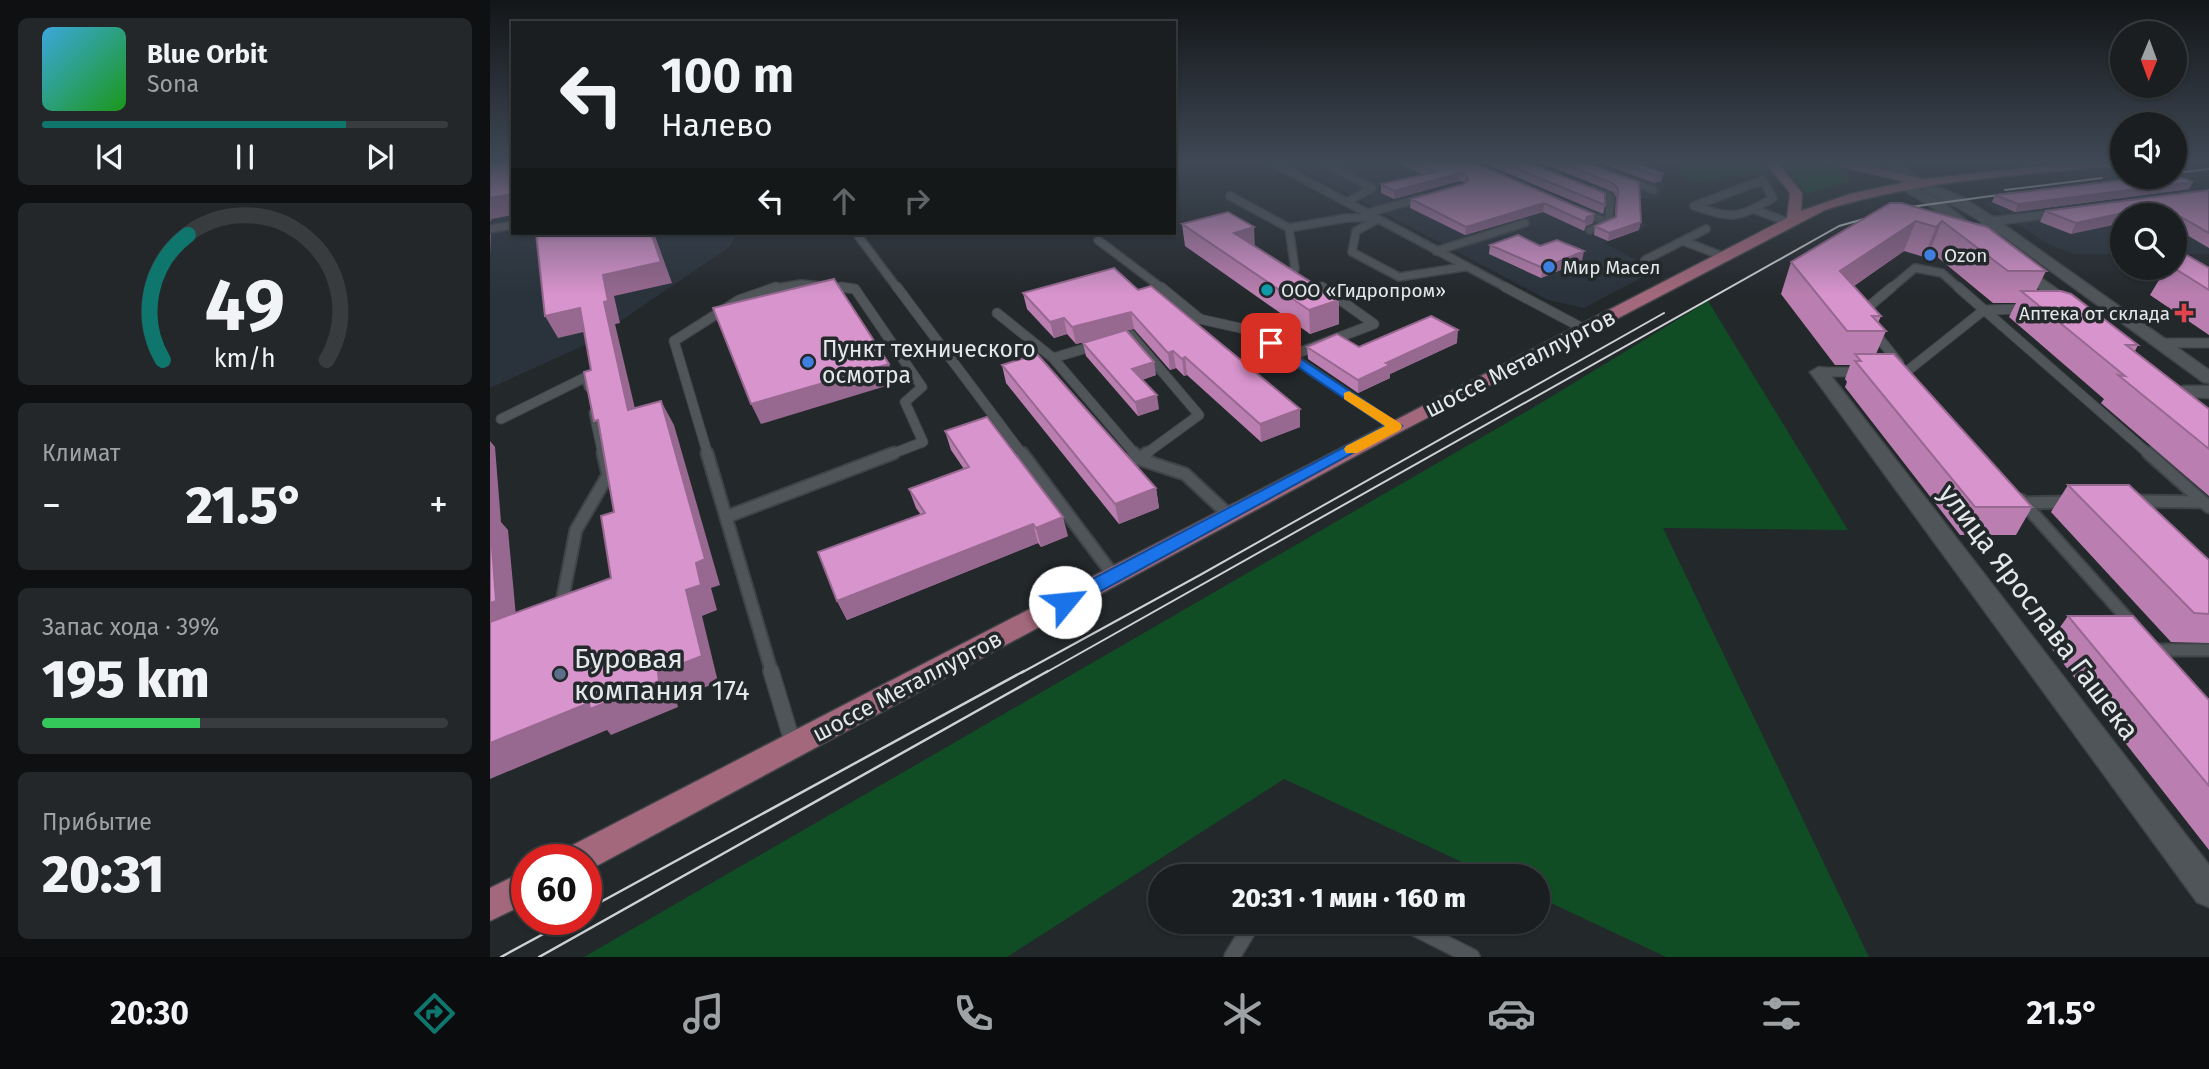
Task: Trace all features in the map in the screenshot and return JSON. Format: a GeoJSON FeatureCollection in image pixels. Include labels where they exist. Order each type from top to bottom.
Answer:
{"type":"FeatureCollection","features":[{"type":"Feature","properties":{"kind":"main road"},"geometry":{"type":"LineString","coordinates":[[1792,222],[1794,206]]}},
{"type":"Feature","properties":{"kind":"main road","name":"шоссе Металлургов"},"geometry":{"type":"LineString","coordinates":[[602,846],[1395,426],[1828,206]]}},
{"type":"Feature","properties":{"kind":"main road"},"geometry":{"type":"LineString","coordinates":[[1942,206],[1984,240]]}},
{"type":"Feature","properties":{"kind":"main road"},"geometry":{"type":"LineString","coordinates":[[1959,206],[1991,222],[2209,379]]}},
{"type":"Feature","properties":{"kind":"main road"},"geometry":{"type":"LineString","coordinates":[[1961,222],[1991,222],[2088,209]]}},
{"type":"Feature","properties":{"kind":"main road"},"geometry":{"type":"LineString","coordinates":[[2004,256],[2073,312]]}},
{"type":"Feature","properties":{"kind":"main road","name":"улица Ярослава Гашека"},"geometry":{"type":"LineString","coordinates":[[1819,372],[2209,891]]}},
{"type":"Feature","properties":{"kind":"main road"},"geometry":{"type":"LineString","coordinates":[[2209,392],[2178,388],[2209,412]]}},
{"type":"Feature","properties":{"kind":"main road"},"geometry":{"type":"LineString","coordinates":[[490,905],[511,894]]}},
{"type":"Feature","properties":{"kind":"lane"},"geometry":{"type":"LineString","coordinates":[[1248,206],[1289,228],[1374,216],[1403,206]]}},
{"type":"Feature","properties":{"kind":"lane"},"geometry":{"type":"LineString","coordinates":[[1354,206],[1464,267],[1586,330]]}},
{"type":"Feature","properties":{"kind":"lane"},"geometry":{"type":"LineString","coordinates":[[1609,223],[1610,206]]}},
{"type":"Feature","properties":{"kind":"lane"},"geometry":{"type":"LineString","coordinates":[[1695,206],[1729,217],[1759,206]]}},
{"type":"Feature","properties":{"kind":"lane"},"geometry":{"type":"LineString","coordinates":[[1573,208],[1609,223]]}},
{"type":"Feature","properties":{"kind":"lane"},"geometry":{"type":"LineString","coordinates":[[1753,209],[1792,222]]}},
{"type":"Feature","properties":{"kind":"lane"},"geometry":{"type":"LineString","coordinates":[[1374,216],[1356,231],[1352,252],[1399,277],[1464,267]]}},
{"type":"Feature","properties":{"kind":"lane"},"geometry":{"type":"LineString","coordinates":[[1436,251],[1525,223]]}},
{"type":"Feature","properties":{"kind":"lane"},"geometry":{"type":"LineString","coordinates":[[1590,230],[1609,223]]}},
{"type":"Feature","properties":{"kind":"lane"},"geometry":{"type":"LineString","coordinates":[[490,229],[511,225]]}},
{"type":"Feature","properties":{"kind":"lane"},"geometry":{"type":"LineString","coordinates":[[1289,228],[1295,268]]}},
{"type":"Feature","properties":{"kind":"lane"},"geometry":{"type":"LineString","coordinates":[[1646,260],[1706,229]]}},
{"type":"Feature","properties":{"kind":"lane"},"geometry":{"type":"LineString","coordinates":[[858,235],[1114,576]]}},
{"type":"Feature","properties":{"kind":"lane"},"geometry":{"type":"LineString","coordinates":[[1098,240],[1139,268],[1200,319],[1253,331],[1395,426]]}},
{"type":"Feature","properties":{"kind":"lane"},"geometry":{"type":"LineString","coordinates":[[1683,241],[1725,257]]}},
{"type":"Feature","properties":{"kind":"lane"},"geometry":{"type":"LineString","coordinates":[[1915,382],[1860,314],[1915,268],[1942,273],[2206,504]]}},
{"type":"Feature","properties":{"kind":"lane"},"geometry":{"type":"LineString","coordinates":[[726,517],[923,442],[905,402],[922,387],[855,289],[821,283],[786,283],[730,303],[674,341],[793,747]]}},
{"type":"Feature","properties":{"kind":"lane"},"geometry":{"type":"LineString","coordinates":[[1290,356],[1374,324],[1322,287]]}},
{"type":"Feature","properties":{"kind":"lane"},"geometry":{"type":"LineString","coordinates":[[1881,372],[1906,372],[1984,310],[2035,309]]}},
{"type":"Feature","properties":{"kind":"lane"},"geometry":{"type":"LineString","coordinates":[[998,313],[1053,358],[1139,459],[1185,474],[1228,514]]}},
{"type":"Feature","properties":{"kind":"lane"},"geometry":{"type":"LineString","coordinates":[[1053,358],[1131,335],[1199,415],[1139,459]]}},
{"type":"Feature","properties":{"kind":"lane"},"geometry":{"type":"LineString","coordinates":[[2160,343],[2209,343]]}},
{"type":"Feature","properties":{"kind":"lane"},"geometry":{"type":"LineString","coordinates":[[1819,372],[1869,372]]}},
{"type":"Feature","properties":{"kind":"lane"},"geometry":{"type":"LineString","coordinates":[[501,419],[586,377],[608,475],[576,530],[558,619]]}},
{"type":"Feature","properties":{"kind":"lane"},"geometry":{"type":"LineString","coordinates":[[2014,493],[2138,631]]}},
{"type":"Feature","properties":{"kind":"lane"},"geometry":{"type":"LineString","coordinates":[[2117,501],[2206,504]]}},
{"type":"Feature","properties":{"kind":"lane"},"geometry":{"type":"LineString","coordinates":[[2023,503],[2077,502]]}},
{"type":"Feature","properties":{"kind":"lane"},"geometry":{"type":"LineString","coordinates":[[2156,650],[2209,650]]}},
{"type":"Feature","properties":{"kind":"lane"},"geometry":{"type":"LineString","coordinates":[[1232,957],[1246,934]]}},
{"type":"Feature","properties":{"kind":"lane"},"geometry":{"type":"LineString","coordinates":[[1427,934],[1472,957]]}},
{"type":"Feature","properties":{"kind":"shaded area"},"geometry":{"type":"Polygon","coordinates":[[[490,206],[511,206],[511,235],[737,235],[728,248],[585,345],[490,388],[490,206]]]}},
{"type":"Feature","properties":{"kind":"shaded area"},"geometry":{"type":"Polygon","coordinates":[[[1370,206],[1638,206],[1639,221],[1649,225],[1604,243],[1656,270],[1584,308],[1548,300],[1370,206]]]}},
{"type":"Feature","properties":{"kind":"shaded area"},"geometry":{"type":"Polygon","coordinates":[[[1990,206],[2110,206],[2110,254],[2074,254],[2048,244],[1990,206]]]}},
{"type":"Feature","properties":{"kind":"shaded area"},"geometry":{"type":"Polygon","coordinates":[[[2187,206],[2209,206],[2209,254],[2187,254],[2187,206]]]}},
{"type":"Feature","properties":{"kind":"green space"},"geometry":{"type":"Polygon","coordinates":[[[1708,301],[1848,530],[1663,528],[1869,957],[1666,957],[1550,903],[1550,864],[1466,864],[1284,779],[1007,957],[584,957],[1536,406],[1708,301]]]}},
{"type":"Feature","properties":{"kind":"building"},"geometry":{"type":"Polygon","coordinates":[[[1424,206],[1535,206],[1466,227],[1424,206]]]}},
{"type":"Feature","properties":{"kind":"building"},"geometry":{"type":"Polygon","coordinates":[[[1550,206],[1574,206],[1594,214],[1587,217],[1585,222],[1550,206]]]}},
{"type":"Feature","properties":{"kind":"building"},"geometry":{"type":"Polygon","coordinates":[[[1617,206],[1640,206],[1641,222],[1609,233],[1595,226],[1616,217],[1617,206]]]}},
{"type":"Feature","properties":{"kind":"building"},"geometry":{"type":"Polygon","coordinates":[[[1886,206],[1911,206],[1987,227],[2046,271],[2008,271],[1942,221],[1936,227],[1916,221],[1840,271],[1881,316],[1872,316],[1886,331],[1847,331],[1791,262],[1886,206]]]}},
{"type":"Feature","properties":{"kind":"building"},"geometry":{"type":"Polygon","coordinates":[[[2110,206],[2110,216],[2076,223],[2045,211],[2110,206]]]}},
{"type":"Feature","properties":{"kind":"building"},"geometry":{"type":"Polygon","coordinates":[[[2187,206],[2209,206],[2209,233],[2187,220],[2187,206]]]}},
{"type":"Feature","properties":{"kind":"building"},"geometry":{"type":"Polygon","coordinates":[[[1228,212],[1254,227],[1234,233],[1339,300],[1309,310],[1182,224],[1228,212]]]}},
{"type":"Feature","properties":{"kind":"building"},"geometry":{"type":"Polygon","coordinates":[[[536,235],[652,235],[661,262],[603,275],[608,301],[604,302],[628,410],[661,401],[705,559],[696,563],[701,585],[686,590],[702,656],[658,673],[659,681],[590,709],[589,703],[490,743],[490,622],[611,578],[601,516],[614,512],[598,420],[594,421],[584,372],[591,370],[580,308],[545,316],[536,235]]]}},
{"type":"Feature","properties":{"kind":"building"},"geometry":{"type":"Polygon","coordinates":[[[1518,235],[1540,246],[1557,240],[1584,251],[1543,268],[1490,245],[1518,235]]]}},
{"type":"Feature","properties":{"kind":"building"},"geometry":{"type":"Polygon","coordinates":[[[2187,255],[2209,268],[2209,290],[2187,276],[2187,255]]]}},
{"type":"Feature","properties":{"kind":"building"},"geometry":{"type":"Polygon","coordinates":[[[1114,268],[1138,290],[1151,286],[1300,409],[1260,424],[1185,357],[1182,359],[1173,351],[1168,353],[1131,312],[1072,327],[1064,318],[1050,322],[1023,293],[1114,268]]]}},
{"type":"Feature","properties":{"kind":"building"},"geometry":{"type":"Polygon","coordinates":[[[834,279],[889,364],[751,404],[713,308],[834,279]]]}},
{"type":"Feature","properties":{"kind":"building"},"geometry":{"type":"Polygon","coordinates":[[[2021,291],[2061,291],[2071,294],[2138,345],[2126,345],[2209,409],[2209,449],[2118,375],[2125,376],[2021,291]]]}},
{"type":"Feature","properties":{"kind":"building"},"geometry":{"type":"Polygon","coordinates":[[[1431,316],[1458,330],[1386,363],[1390,365],[1358,380],[1307,347],[1337,334],[1359,347],[1431,316]]]}},
{"type":"Feature","properties":{"kind":"building"},"geometry":{"type":"Polygon","coordinates":[[[1126,330],[1154,362],[1132,369],[1157,395],[1135,402],[1083,343],[1126,330]]]}},
{"type":"Feature","properties":{"kind":"building"},"geometry":{"type":"Polygon","coordinates":[[[1037,354],[1156,488],[1115,504],[1002,365],[1037,354]]]}},
{"type":"Feature","properties":{"kind":"building"},"geometry":{"type":"Polygon","coordinates":[[[1855,354],[1894,354],[2032,507],[1975,507],[1855,361],[1861,361],[1855,354]]]}},
{"type":"Feature","properties":{"kind":"building"},"geometry":{"type":"Polygon","coordinates":[[[987,417],[1063,517],[1036,528],[1033,524],[837,601],[818,552],[925,513],[909,489],[969,467],[945,431],[987,417]]]}},
{"type":"Feature","properties":{"kind":"building"},"geometry":{"type":"Polygon","coordinates":[[[2068,485],[2129,485],[2209,560],[2209,614],[2194,613],[2068,485]]]}},
{"type":"Feature","properties":{"kind":"building"},"geometry":{"type":"Polygon","coordinates":[[[490,520],[496,601],[490,603],[490,520]]]}},
{"type":"Feature","properties":{"kind":"building"},"geometry":{"type":"Polygon","coordinates":[[[2068,616],[2133,616],[2209,700],[2209,786],[2068,616]]]}},
{"type":"Feature","properties":{"kind":"tram line"},"geometry":{"type":"LineString","coordinates":[[1045,673],[1839,226],[1920,206]]}},
{"type":"Feature","properties":{"kind":"tram line"},"geometry":{"type":"LineString","coordinates":[[1021,673],[1664,313]]}},
{"type":"Feature","properties":{"kind":"tram line"},"geometry":{"type":"LineString","coordinates":[[602,901],[1024,671]]}},
{"type":"Feature","properties":{"kind":"tram line"},"geometry":{"type":"LineString","coordinates":[[539,957],[1048,671]]}},
{"type":"Feature","properties":{"kind":"tram line"},"geometry":{"type":"LineString","coordinates":[[501,957],[542,935]]}},
{"type":"Feature","properties":{"kind":"slow traffic"},"geometry":{"type":"LineString","coordinates":[[1349,396],[1395,426],[1352,449]]}},
{"type":"Feature","properties":{"kind":"place","name":"Ozon"},"geometry":{"type":"Point","coordinates":[1930,255]}},
{"type":"Feature","properties":{"kind":"place","name":"Мир Масел"},"geometry":{"type":"Point","coordinates":[1549,267]}},
{"type":"Feature","properties":{"kind":"place","name":"ООО «Гидропром»"},"geometry":{"type":"Point","coordinates":[1267,290]}},
{"type":"Feature","properties":{"kind":"place","name":"Аптека от склада"},"geometry":{"type":"Point","coordinates":[2184,313]}},
{"type":"Feature","properties":{"kind":"place","name":"Пункт технического осмотра"},"geometry":{"type":"Point","coordinates":[808,362]}},
{"type":"Feature","properties":{"kind":"place","name":"Буровая компания 174"},"geometry":{"type":"Point","coordinates":[560,674]}},
{"type":"Feature","properties":{"kind":"route"},"geometry":{"type":"LineString","coordinates":[[1065,602],[1395,426],[1271,343]]}}]}
